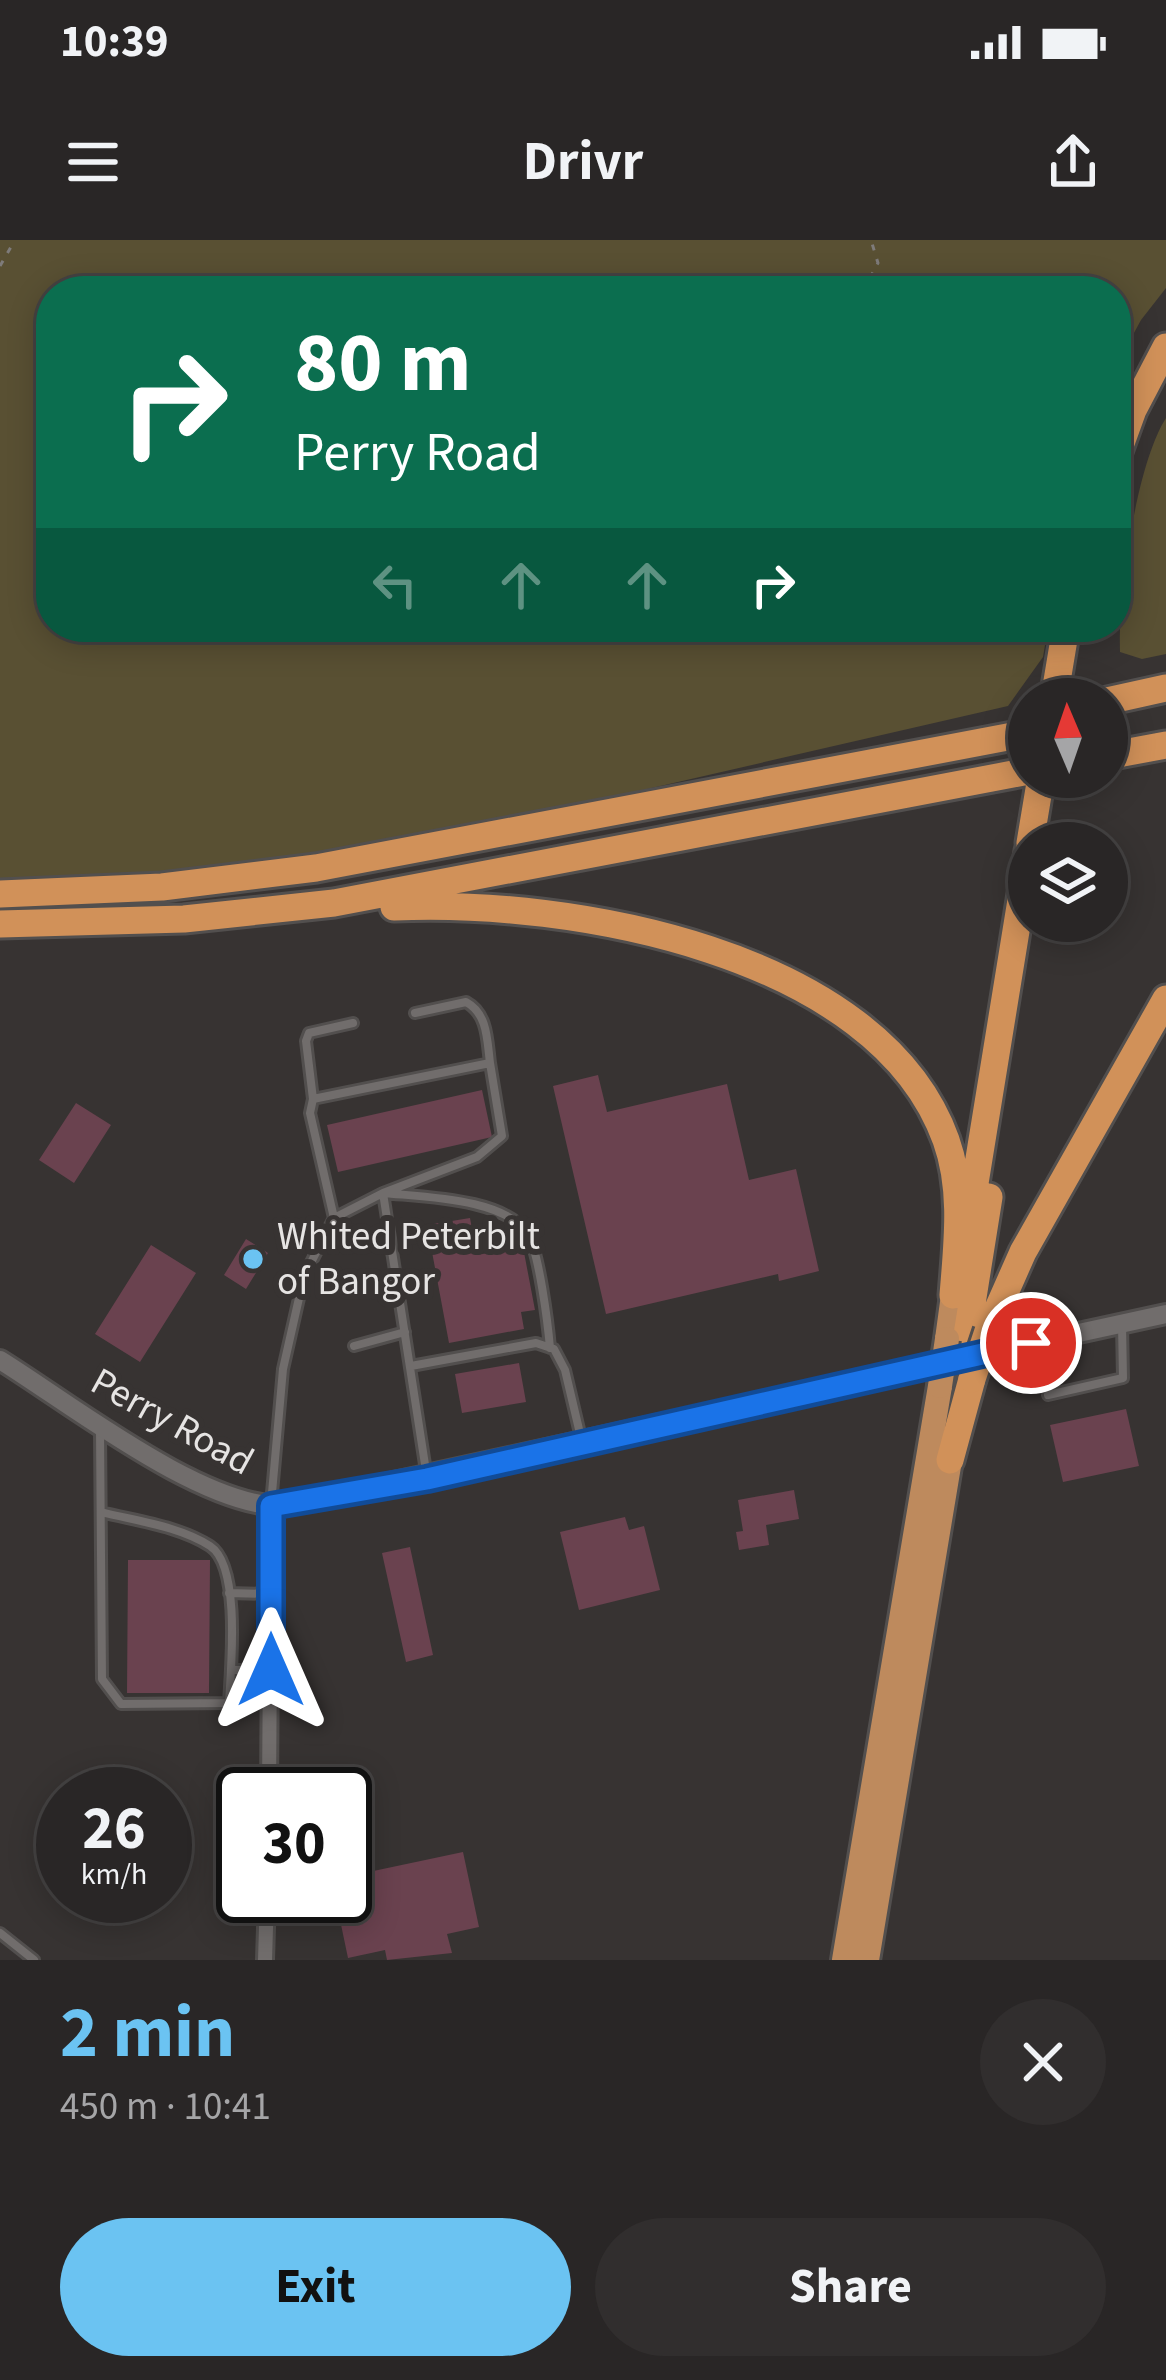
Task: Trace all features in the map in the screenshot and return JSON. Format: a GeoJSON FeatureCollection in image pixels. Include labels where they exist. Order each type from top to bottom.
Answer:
{"type":"FeatureCollection","features":[{"type":"Feature","properties":{"kind":"highway"},"geometry":{"type":"LineString","coordinates":[[1131,386],[1166,322]]}},
{"type":"Feature","properties":{"kind":"highway"},"geometry":{"type":"LineString","coordinates":[[1131,416],[1166,347]]}},
{"type":"Feature","properties":{"kind":"highway"},"geometry":{"type":"LineString","coordinates":[[1062,678],[1073,646]]}},
{"type":"Feature","properties":{"kind":"highway"},"geometry":{"type":"LineString","coordinates":[[1071,678],[1073,646]]}},
{"type":"Feature","properties":{"kind":"highway"},"geometry":{"type":"LineString","coordinates":[[1128,696],[1166,688]]}},
{"type":"Feature","properties":{"kind":"highway"},"geometry":{"type":"LineString","coordinates":[[1128,714],[1166,706]]}},
{"type":"Feature","properties":{"kind":"highway"},"geometry":{"type":"LineString","coordinates":[[902,758],[1008,725]]}},
{"type":"Feature","properties":{"kind":"highway"},"geometry":{"type":"LineString","coordinates":[[0,894],[162,886],[264,875],[1008,737]]}},
{"type":"Feature","properties":{"kind":"highway"},"geometry":{"type":"LineString","coordinates":[[1128,752],[1166,745]]}},
{"type":"Feature","properties":{"kind":"highway"},"geometry":{"type":"LineString","coordinates":[[234,915],[432,886],[1008,775]]}},
{"type":"Feature","properties":{"kind":"highway"},"geometry":{"type":"LineString","coordinates":[[0,924],[448,906],[542,912],[668,938],[799,990],[847,1019],[889,1054],[938,1122],[956,1183],[953,1295],[967,1335]]}},
{"type":"Feature","properties":{"kind":"highway"},"geometry":{"type":"LineString","coordinates":[[953,1295],[1018,942]]}},
{"type":"Feature","properties":{"kind":"highway"},"geometry":{"type":"LineString","coordinates":[[844,1960],[967,1335],[1031,942]]}},
{"type":"Feature","properties":{"kind":"highway"},"geometry":{"type":"LineString","coordinates":[[867,1960],[967,1335],[1023,1252],[1166,998]]}},
{"type":"Feature","properties":{"kind":"street","name":"Perry Road"},"geometry":{"type":"LineString","coordinates":[[0,1360],[205,1486],[245,1503],[271,1506],[427,1479],[1166,1314]]}},
{"type":"Feature","properties":{"kind":"street"},"geometry":{"type":"LineString","coordinates":[[269,1767],[271,1506]]}},
{"type":"Feature","properties":{"kind":"street"},"geometry":{"type":"LineString","coordinates":[[266,1960],[267,1923]]}},
{"type":"Feature","properties":{"kind":"lane"},"geometry":{"type":"LineString","coordinates":[[271,1506],[283,1369],[304,1276],[334,1217],[477,1157],[502,1136],[484,1021],[476,1007],[466,1002],[415,1013]]}},
{"type":"Feature","properties":{"kind":"lane"},"geometry":{"type":"LineString","coordinates":[[334,1217],[310,1113],[313,1099],[306,1041],[309,1033],[353,1023]]}},
{"type":"Feature","properties":{"kind":"lane"},"geometry":{"type":"LineString","coordinates":[[313,1099],[490,1063]]}},
{"type":"Feature","properties":{"kind":"lane"},"geometry":{"type":"LineString","coordinates":[[383,1193],[427,1479]]}},
{"type":"Feature","properties":{"kind":"lane"},"geometry":{"type":"LineString","coordinates":[[383,1193],[477,1205],[509,1217],[529,1235],[550,1348],[566,1370],[583,1443]]}},
{"type":"Feature","properties":{"kind":"lane"},"geometry":{"type":"LineString","coordinates":[[1048,1395],[1123,1378],[1122,1323]]}},
{"type":"Feature","properties":{"kind":"lane"},"geometry":{"type":"LineString","coordinates":[[354,1346],[405,1332]]}},
{"type":"Feature","properties":{"kind":"lane"},"geometry":{"type":"LineString","coordinates":[[410,1366],[536,1343],[550,1348]]}},
{"type":"Feature","properties":{"kind":"lane"},"geometry":{"type":"LineString","coordinates":[[100,1423],[102,1678],[121,1704],[229,1703],[229,1576],[215,1549],[178,1532],[101,1512]]}},
{"type":"Feature","properties":{"kind":"lane"},"geometry":{"type":"LineString","coordinates":[[230,1593],[271,1594]]}},
{"type":"Feature","properties":{"kind":"lane"},"geometry":{"type":"LineString","coordinates":[[230,1670],[271,1670]]}},
{"type":"Feature","properties":{"kind":"lane"},"geometry":{"type":"LineString","coordinates":[[0,1934],[34,1960]]}},
{"type":"Feature","properties":{"kind":"path"},"geometry":{"type":"LineString","coordinates":[[0,266],[15,240]]}},
{"type":"Feature","properties":{"kind":"path"},"geometry":{"type":"LineString","coordinates":[[871,240],[878,263],[871,276]]}},
{"type":"Feature","properties":{"kind":"shaded area"},"geometry":{"type":"Polygon","coordinates":[[[0,240],[1166,240],[1166,288],[1131,338],[1131,276],[36,276],[36,642],[1046,642],[1043,657],[1028,678],[1008,678],[1008,706],[443,836],[333,853],[111,876],[0,881],[0,240]]]}},
{"type":"Feature","properties":{"kind":"shaded area"},"geometry":{"type":"Polygon","coordinates":[[[1166,418],[1166,654],[1142,659],[1120,652],[1120,642],[1131,642],[1131,531],[1155,439],[1166,418]]]}},
{"type":"Feature","properties":{"kind":"building"},"geometry":{"type":"Polygon","coordinates":[[[598,1075],[607,1112],[727,1084],[749,1180],[796,1169],[819,1271],[779,1281],[778,1274],[606,1314],[553,1086],[598,1075]]]}},
{"type":"Feature","properties":{"kind":"building"},"geometry":{"type":"Polygon","coordinates":[[[482,1090],[492,1137],[338,1172],[327,1125],[482,1090]]]}},
{"type":"Feature","properties":{"kind":"building"},"geometry":{"type":"Polygon","coordinates":[[[76,1103],[111,1125],[74,1183],[39,1160],[76,1103]]]}},
{"type":"Feature","properties":{"kind":"building"},"geometry":{"type":"Polygon","coordinates":[[[470,1218],[477,1255],[523,1247],[535,1310],[521,1312],[524,1329],[449,1343],[427,1225],[470,1218]]]}},
{"type":"Feature","properties":{"kind":"building"},"geometry":{"type":"Polygon","coordinates":[[[246,1239],[268,1253],[246,1289],[224,1275],[246,1239]]]}},
{"type":"Feature","properties":{"kind":"building"},"geometry":{"type":"Polygon","coordinates":[[[151,1245],[196,1273],[140,1362],[95,1334],[151,1245]]]}},
{"type":"Feature","properties":{"kind":"building"},"geometry":{"type":"Polygon","coordinates":[[[519,1363],[526,1402],[462,1413],[455,1374],[519,1363]]]}},
{"type":"Feature","properties":{"kind":"building"},"geometry":{"type":"Polygon","coordinates":[[[1126,1409],[1139,1466],[1063,1482],[1050,1425],[1126,1409]]]}},
{"type":"Feature","properties":{"kind":"building"},"geometry":{"type":"Polygon","coordinates":[[[794,1490],[799,1519],[766,1525],[769,1545],[739,1550],[736,1532],[743,1531],[738,1500],[794,1490]]]}},
{"type":"Feature","properties":{"kind":"building"},"geometry":{"type":"Polygon","coordinates":[[[625,1517],[629,1530],[644,1526],[660,1590],[579,1610],[560,1532],[625,1517]]]}},
{"type":"Feature","properties":{"kind":"building"},"geometry":{"type":"Polygon","coordinates":[[[410,1547],[433,1655],[406,1662],[382,1553],[410,1547]]]}},
{"type":"Feature","properties":{"kind":"building"},"geometry":{"type":"Polygon","coordinates":[[[128,1560],[210,1560],[209,1693],[127,1693],[128,1560]]]}},
{"type":"Feature","properties":{"kind":"building"},"geometry":{"type":"Polygon","coordinates":[[[463,1852],[479,1927],[447,1934],[452,1953],[387,1960],[385,1950],[348,1958],[341,1923],[372,1923],[372,1871],[463,1852]]]}},
{"type":"Feature","properties":{"kind":"place","name":"Whited Peterbilt of Bangor"},"geometry":{"type":"Point","coordinates":[253,1259]}},
{"type":"Feature","properties":{"kind":"route"},"geometry":{"type":"LineString","coordinates":[[271,1670],[271,1506],[427,1479],[1031,1343]]}}]}
